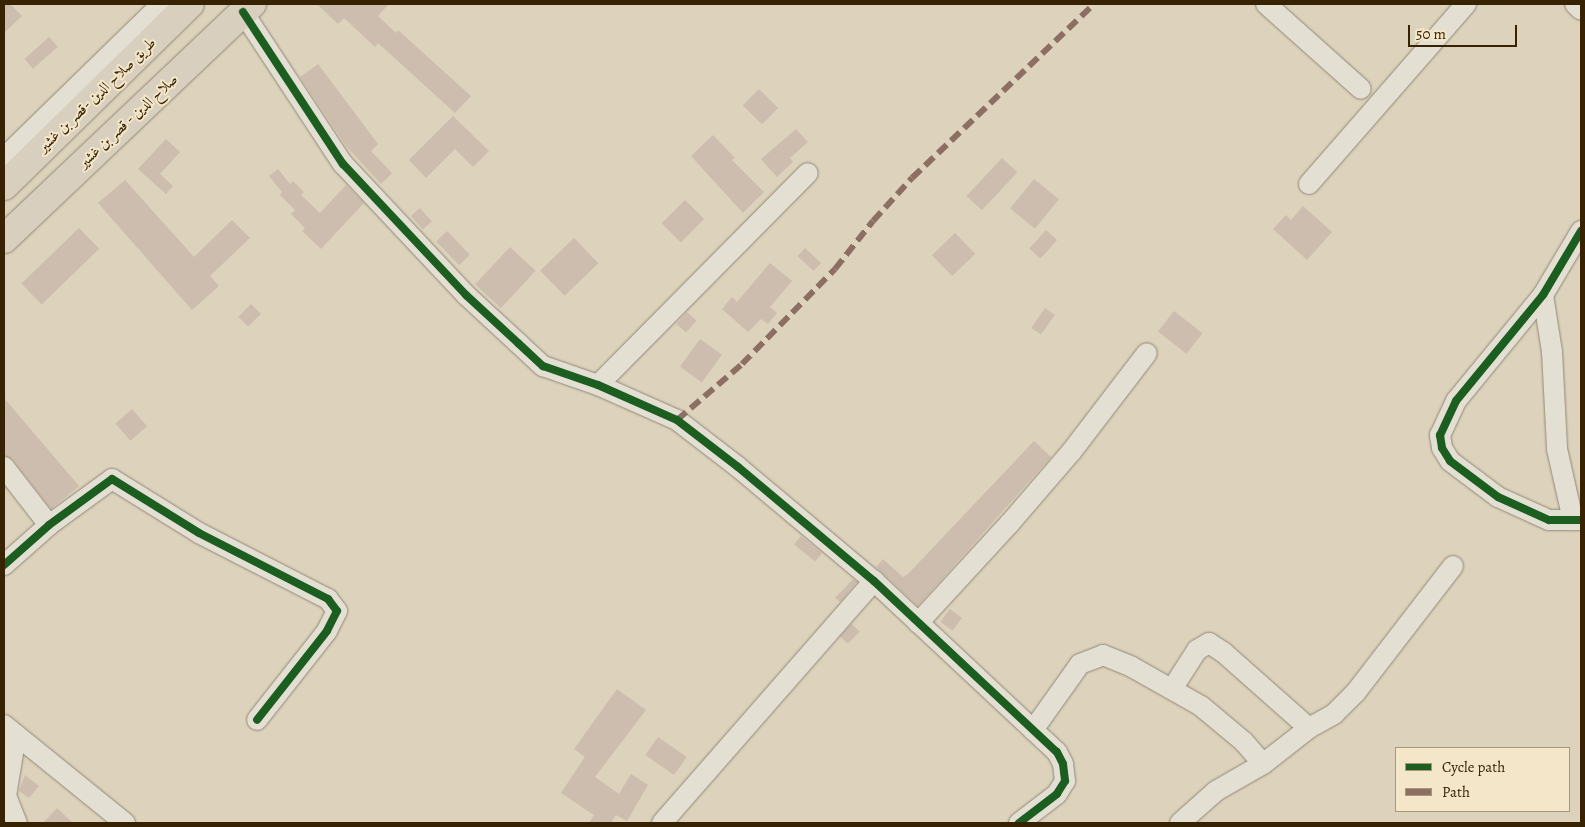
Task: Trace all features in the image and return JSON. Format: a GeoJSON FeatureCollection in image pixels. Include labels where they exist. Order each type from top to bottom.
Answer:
{"type":"FeatureCollection","features":[{"type":"Feature","properties":{"kind":"highway","name":"طريق صلاح الدين -قصر بن غشير"},"geometry":{"type":"LineString","coordinates":[[4,186],[190,4]]}},
{"type":"Feature","properties":{"kind":"highway","name":"صلاح الدين - قصر بن غشير"},"geometry":{"type":"LineString","coordinates":[[4,239],[248,8]]}},
{"type":"Feature","properties":{"kind":"street"},"geometry":{"type":"LineString","coordinates":[[4,158],[162,4]]}},
{"type":"Feature","properties":{"kind":"street"},"geometry":{"type":"LineString","coordinates":[[1266,4],[1361,89]]}},
{"type":"Feature","properties":{"kind":"street"},"geometry":{"type":"LineString","coordinates":[[1309,184],[1466,4]]}},
{"type":"Feature","properties":{"kind":"street"},"geometry":{"type":"LineString","coordinates":[[1575,4],[1581,10]]}},
{"type":"Feature","properties":{"kind":"street"},"geometry":{"type":"LineString","coordinates":[[248,8],[343,164],[466,295],[543,366],[598,384],[677,420],[738,467],[874,581],[1056,752],[1063,764],[1065,781],[1057,794],[1019,823]]}},
{"type":"Feature","properties":{"kind":"street"},"geometry":{"type":"LineString","coordinates":[[598,384],[808,173]]}},
{"type":"Feature","properties":{"kind":"street"},"geometry":{"type":"LineString","coordinates":[[1543,295],[1552,352],[1557,449],[1577,520],[1549,520],[1498,497],[1464,473],[1442,448],[1443,424],[1456,401],[1543,295],[1581,231]]}},
{"type":"Feature","properties":{"kind":"street"},"geometry":{"type":"LineString","coordinates":[[918,623],[1029,501],[1147,353]]}},
{"type":"Feature","properties":{"kind":"street"},"geometry":{"type":"LineString","coordinates":[[4,467],[49,525]]}},
{"type":"Feature","properties":{"kind":"street"},"geometry":{"type":"LineString","coordinates":[[4,565],[49,525],[112,479],[199,533],[336,604],[337,610],[327,631],[257,720]]}},
{"type":"Feature","properties":{"kind":"street"},"geometry":{"type":"LineString","coordinates":[[1180,823],[1216,791],[1263,764],[1309,728],[1334,714],[1356,692],[1453,566]]}},
{"type":"Feature","properties":{"kind":"street"},"geometry":{"type":"LineString","coordinates":[[662,823],[874,581]]}},
{"type":"Feature","properties":{"kind":"street"},"geometry":{"type":"LineString","coordinates":[[1172,689],[1197,650],[1209,643],[1224,652],[1309,728]]}},
{"type":"Feature","properties":{"kind":"street"},"geometry":{"type":"LineString","coordinates":[[1033,730],[1080,664],[1098,656],[1110,656],[1172,689],[1228,727],[1263,764]]}},
{"type":"Feature","properties":{"kind":"street"},"geometry":{"type":"LineString","coordinates":[[10,730],[6,796],[17,823]]}},
{"type":"Feature","properties":{"kind":"street"},"geometry":{"type":"LineString","coordinates":[[10,730],[125,823]]}},
{"type":"Feature","properties":{"kind":"building"},"geometry":{"type":"Polygon","coordinates":[[[4,4],[10,4],[22,16],[4,33],[4,4]]]}},
{"type":"Feature","properties":{"kind":"building"},"geometry":{"type":"Polygon","coordinates":[[[317,4],[389,4],[378,16],[396,33],[398,30],[471,96],[455,113],[378,43],[375,47],[344,18],[338,24],[317,4]]]}},
{"type":"Feature","properties":{"kind":"building"},"geometry":{"type":"Polygon","coordinates":[[[49,37],[58,47],[33,69],[24,59],[49,37]]]}},
{"type":"Feature","properties":{"kind":"building"},"geometry":{"type":"Polygon","coordinates":[[[318,64],[378,144],[371,151],[392,173],[381,184],[346,146],[300,77],[318,64]]]}},
{"type":"Feature","properties":{"kind":"building"},"geometry":{"type":"Polygon","coordinates":[[[759,89],[778,108],[762,124],[743,105],[759,89]]]}},
{"type":"Feature","properties":{"kind":"building"},"geometry":{"type":"Polygon","coordinates":[[[453,116],[489,151],[473,167],[455,149],[426,178],[409,160],[453,116]]]}},
{"type":"Feature","properties":{"kind":"building"},"geometry":{"type":"Polygon","coordinates":[[[796,129],[808,142],[790,158],[793,162],[777,177],[761,159],[796,129]]]}},
{"type":"Feature","properties":{"kind":"building"},"geometry":{"type":"Polygon","coordinates":[[[713,135],[735,158],[732,160],[764,192],[743,213],[691,156],[713,135]]]}},
{"type":"Feature","properties":{"kind":"building"},"geometry":{"type":"Polygon","coordinates":[[[166,139],[180,152],[160,174],[173,186],[166,194],[138,169],[166,139]]]}},
{"type":"Feature","properties":{"kind":"building"},"geometry":{"type":"Polygon","coordinates":[[[1002,158],[1017,172],[982,210],[967,196],[1002,158]]]}},
{"type":"Feature","properties":{"kind":"building"},"geometry":{"type":"Polygon","coordinates":[[[278,169],[290,184],[293,181],[304,192],[301,195],[320,213],[346,185],[364,203],[321,249],[302,231],[305,228],[291,214],[295,210],[280,195],[282,192],[269,176],[278,169]]]}},
{"type":"Feature","properties":{"kind":"building"},"geometry":{"type":"Polygon","coordinates":[[[1034,179],[1059,199],[1035,229],[1010,209],[1034,179]]]}},
{"type":"Feature","properties":{"kind":"building"},"geometry":{"type":"Polygon","coordinates":[[[125,180],[194,257],[232,220],[250,238],[210,276],[219,286],[192,310],[98,203],[125,180]]]}},
{"type":"Feature","properties":{"kind":"building"},"geometry":{"type":"Polygon","coordinates":[[[685,200],[704,219],[681,242],[662,223],[685,200]]]}},
{"type":"Feature","properties":{"kind":"building"},"geometry":{"type":"Polygon","coordinates":[[[1303,206],[1332,232],[1307,260],[1273,229],[1286,215],[1291,220],[1303,206]]]}},
{"type":"Feature","properties":{"kind":"building"},"geometry":{"type":"Polygon","coordinates":[[[420,208],[432,222],[423,229],[411,216],[420,208]]]}},
{"type":"Feature","properties":{"kind":"building"},"geometry":{"type":"Polygon","coordinates":[[[79,228],[99,249],[42,304],[21,284],[79,228]]]}},
{"type":"Feature","properties":{"kind":"building"},"geometry":{"type":"Polygon","coordinates":[[[1046,230],[1057,240],[1040,259],[1029,249],[1046,230]]]}},
{"type":"Feature","properties":{"kind":"building"},"geometry":{"type":"Polygon","coordinates":[[[447,231],[470,255],[459,265],[436,241],[447,231]]]}},
{"type":"Feature","properties":{"kind":"building"},"geometry":{"type":"Polygon","coordinates":[[[955,233],[975,254],[952,276],[932,255],[955,233]]]}},
{"type":"Feature","properties":{"kind":"building"},"geometry":{"type":"Polygon","coordinates":[[[574,238],[598,263],[565,296],[540,271],[574,238]]]}},
{"type":"Feature","properties":{"kind":"building"},"geometry":{"type":"Polygon","coordinates":[[[510,247],[536,271],[501,308],[475,284],[510,247]]]}},
{"type":"Feature","properties":{"kind":"building"},"geometry":{"type":"Polygon","coordinates":[[[805,248],[821,263],[814,271],[797,256],[805,248]]]}},
{"type":"Feature","properties":{"kind":"building"},"geometry":{"type":"Polygon","coordinates":[[[770,263],[792,281],[770,307],[777,313],[768,324],[761,319],[748,332],[722,309],[732,297],[737,302],[770,263]]]}},
{"type":"Feature","properties":{"kind":"building"},"geometry":{"type":"Polygon","coordinates":[[[251,304],[261,314],[248,327],[238,317],[251,304]]]}},
{"type":"Feature","properties":{"kind":"building"},"geometry":{"type":"Polygon","coordinates":[[[1045,308],[1055,315],[1041,335],[1031,328],[1045,308]]]}},
{"type":"Feature","properties":{"kind":"building"},"geometry":{"type":"Polygon","coordinates":[[[1174,311],[1202,333],[1186,354],[1158,331],[1174,311]]]}},
{"type":"Feature","properties":{"kind":"building"},"geometry":{"type":"Polygon","coordinates":[[[687,312],[697,321],[686,333],[676,324],[687,312]]]}},
{"type":"Feature","properties":{"kind":"building"},"geometry":{"type":"Polygon","coordinates":[[[700,339],[722,355],[702,382],[680,367],[700,339]]]}},
{"type":"Feature","properties":{"kind":"building"},"geometry":{"type":"Polygon","coordinates":[[[4,398],[79,486],[51,509],[13,460],[4,455],[4,398]]]}},
{"type":"Feature","properties":{"kind":"building"},"geometry":{"type":"Polygon","coordinates":[[[132,409],[147,426],[130,441],[115,423],[132,409]]]}},
{"type":"Feature","properties":{"kind":"building"},"geometry":{"type":"Polygon","coordinates":[[[1034,441],[1051,457],[918,606],[876,567],[883,559],[903,577],[908,574],[1034,441]]]}},
{"type":"Feature","properties":{"kind":"building"},"geometry":{"type":"Polygon","coordinates":[[[801,536],[822,553],[815,562],[794,545],[801,536]]]}},
{"type":"Feature","properties":{"kind":"building"},"geometry":{"type":"Polygon","coordinates":[[[853,579],[857,582],[840,602],[835,598],[853,579]]]}},
{"type":"Feature","properties":{"kind":"building"},"geometry":{"type":"Polygon","coordinates":[[[950,609],[962,618],[952,631],[940,622],[950,609]]]}},
{"type":"Feature","properties":{"kind":"building"},"geometry":{"type":"Polygon","coordinates":[[[852,624],[860,632],[848,644],[840,636],[852,624]]]}},
{"type":"Feature","properties":{"kind":"building"},"geometry":{"type":"Polygon","coordinates":[[[617,689],[646,710],[595,777],[619,794],[631,774],[648,785],[627,821],[616,815],[611,823],[589,823],[594,815],[561,793],[585,757],[574,749],[617,689]]]}},
{"type":"Feature","properties":{"kind":"building"},"geometry":{"type":"Polygon","coordinates":[[[658,737],[687,757],[674,775],[645,755],[658,737]]]}},
{"type":"Feature","properties":{"kind":"building"},"geometry":{"type":"Polygon","coordinates":[[[25,775],[39,786],[29,798],[19,791],[25,775]]]}},
{"type":"Feature","properties":{"kind":"building"},"geometry":{"type":"Polygon","coordinates":[[[57,808],[73,823],[43,823],[57,808]]]}},
{"type":"Feature","properties":{"kind":"marked path"},"geometry":{"type":"LineString","coordinates":[[677,420],[742,364],[835,269],[873,221],[912,178],[1094,4]]}},
{"type":"Feature","properties":{"kind":"cycle path"},"geometry":{"type":"LineString","coordinates":[[243,12],[343,164],[466,295],[543,366],[598,385],[677,420],[738,467],[874,581],[1057,752],[1063,764],[1065,781],[1057,794],[1019,823]]}},
{"type":"Feature","properties":{"kind":"cycle path"},"geometry":{"type":"LineString","coordinates":[[1581,231],[1543,295],[1456,401],[1440,435],[1442,448],[1450,461],[1498,497],[1549,520],[1581,520]]}},
{"type":"Feature","properties":{"kind":"cycle path"},"geometry":{"type":"LineString","coordinates":[[4,565],[49,525],[112,479],[199,533],[328,599],[337,611],[327,631],[257,720]]}}]}
